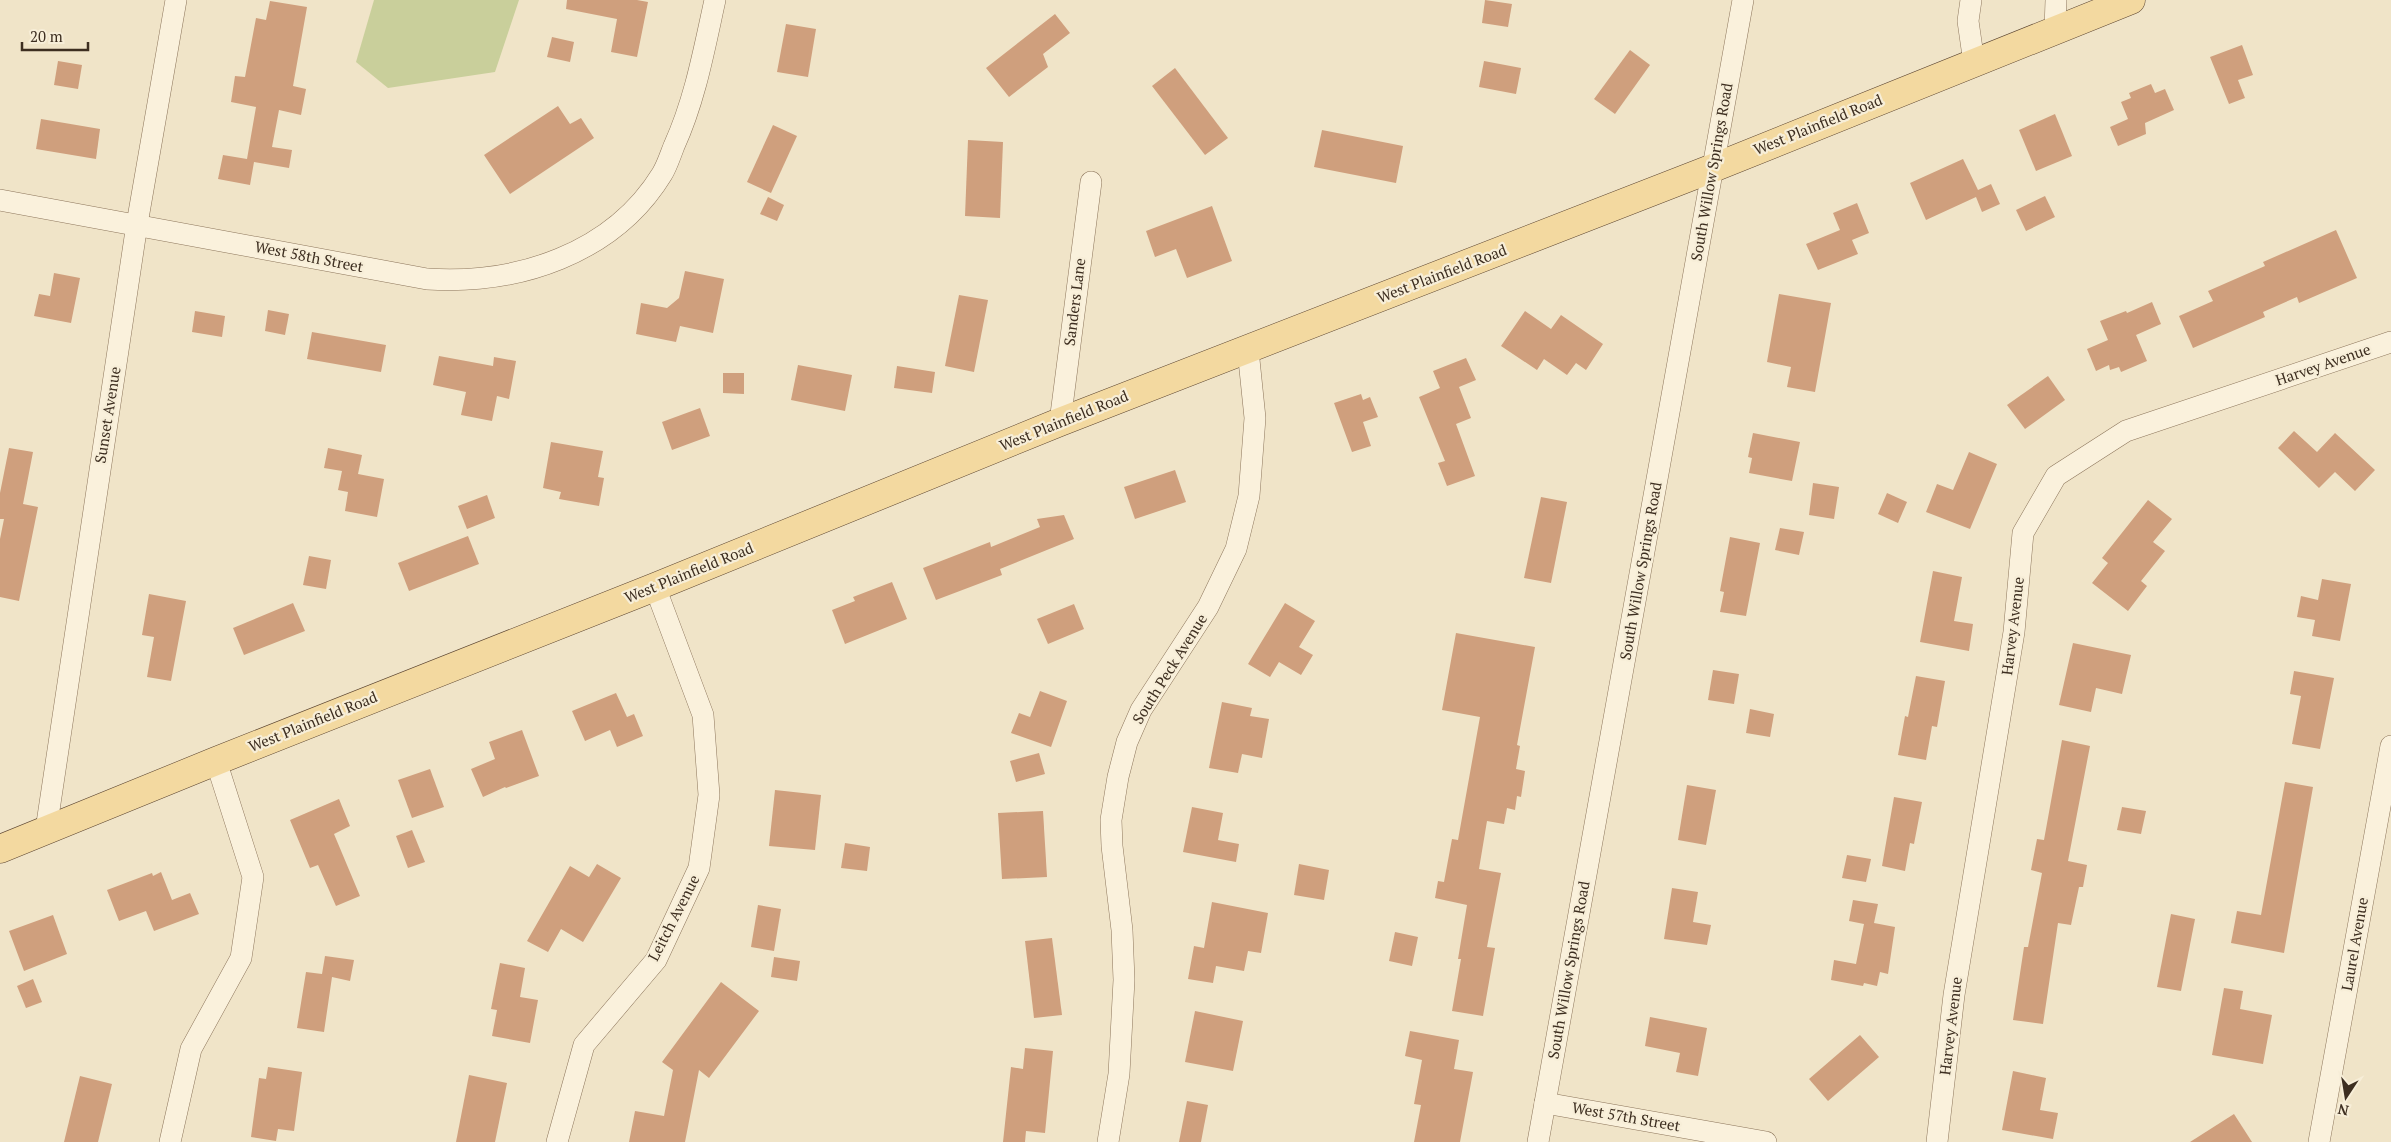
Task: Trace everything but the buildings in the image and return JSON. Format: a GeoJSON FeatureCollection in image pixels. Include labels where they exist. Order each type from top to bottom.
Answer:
{"type":"FeatureCollection","features":[{"type":"Feature","properties":{"kind":"main road","name":"West Plainfield Road"},"geometry":{"type":"LineString","coordinates":[[0,849],[216,760],[655,587],[1060,422],[1713,168],[2131,0]]}},
{"type":"Feature","properties":{"kind":"street","name":"Sunset Avenue"},"geometry":{"type":"LineString","coordinates":[[46,830],[137,224],[176,0]]}},
{"type":"Feature","properties":{"kind":"street","name":"West 58th Street"},"geometry":{"type":"LineString","coordinates":[[0,200],[427,279],[459,281],[494,278],[574,254],[611,231],[640,204],[662,174],[683,126],[699,75],[715,0]]}},
{"type":"Feature","properties":{"kind":"street","name":"South Willow Springs Road"},"geometry":{"type":"LineString","coordinates":[[1538,1142],[1743,0]]}},
{"type":"Feature","properties":{"kind":"street"},"geometry":{"type":"LineString","coordinates":[[1971,0],[1968,21],[1974,63]]}},
{"type":"Feature","properties":{"kind":"street"},"geometry":{"type":"LineString","coordinates":[[2055,30],[2056,0]]}},
{"type":"Feature","properties":{"kind":"street","name":"Sanders Lane"},"geometry":{"type":"LineString","coordinates":[[1060,422],[1091,182]]}},
{"type":"Feature","properties":{"kind":"street","name":"Harvey Avenue"},"geometry":{"type":"LineString","coordinates":[[1937,1142],[1954,995],[2014,632],[2024,533],[2046,492],[2056,476],[2126,431],[2391,342]]}},
{"type":"Feature","properties":{"kind":"street","name":"South Peck Avenue"},"geometry":{"type":"LineString","coordinates":[[1108,1142],[1120,1074],[1124,980],[1122,930],[1112,846],[1111,820],[1118,777],[1127,742],[1141,710],[1208,607],[1236,549],[1249,496],[1255,418],[1248,350]]}},
{"type":"Feature","properties":{"kind":"street","name":"Leitch Avenue"},"geometry":{"type":"LineString","coordinates":[[558,1142],[584,1045],[656,960],[699,868],[709,795],[704,715],[655,587]]}},
{"type":"Feature","properties":{"kind":"street","name":"Laurel Avenue"},"geometry":{"type":"LineString","coordinates":[[2319,1142],[2391,746]]}},
{"type":"Feature","properties":{"kind":"street"},"geometry":{"type":"LineString","coordinates":[[170,1142],[191,1049],[241,958],[253,877],[216,760]]}},
{"type":"Feature","properties":{"kind":"street","name":"West 57th Street"},"geometry":{"type":"LineString","coordinates":[[1545,1103],[1766,1142]]}},
{"type":"Feature","properties":{"kind":"green space"},"geometry":{"type":"Polygon","coordinates":[[[374,0],[519,0],[495,72],[388,88],[356,62],[374,0]]]}}]}
